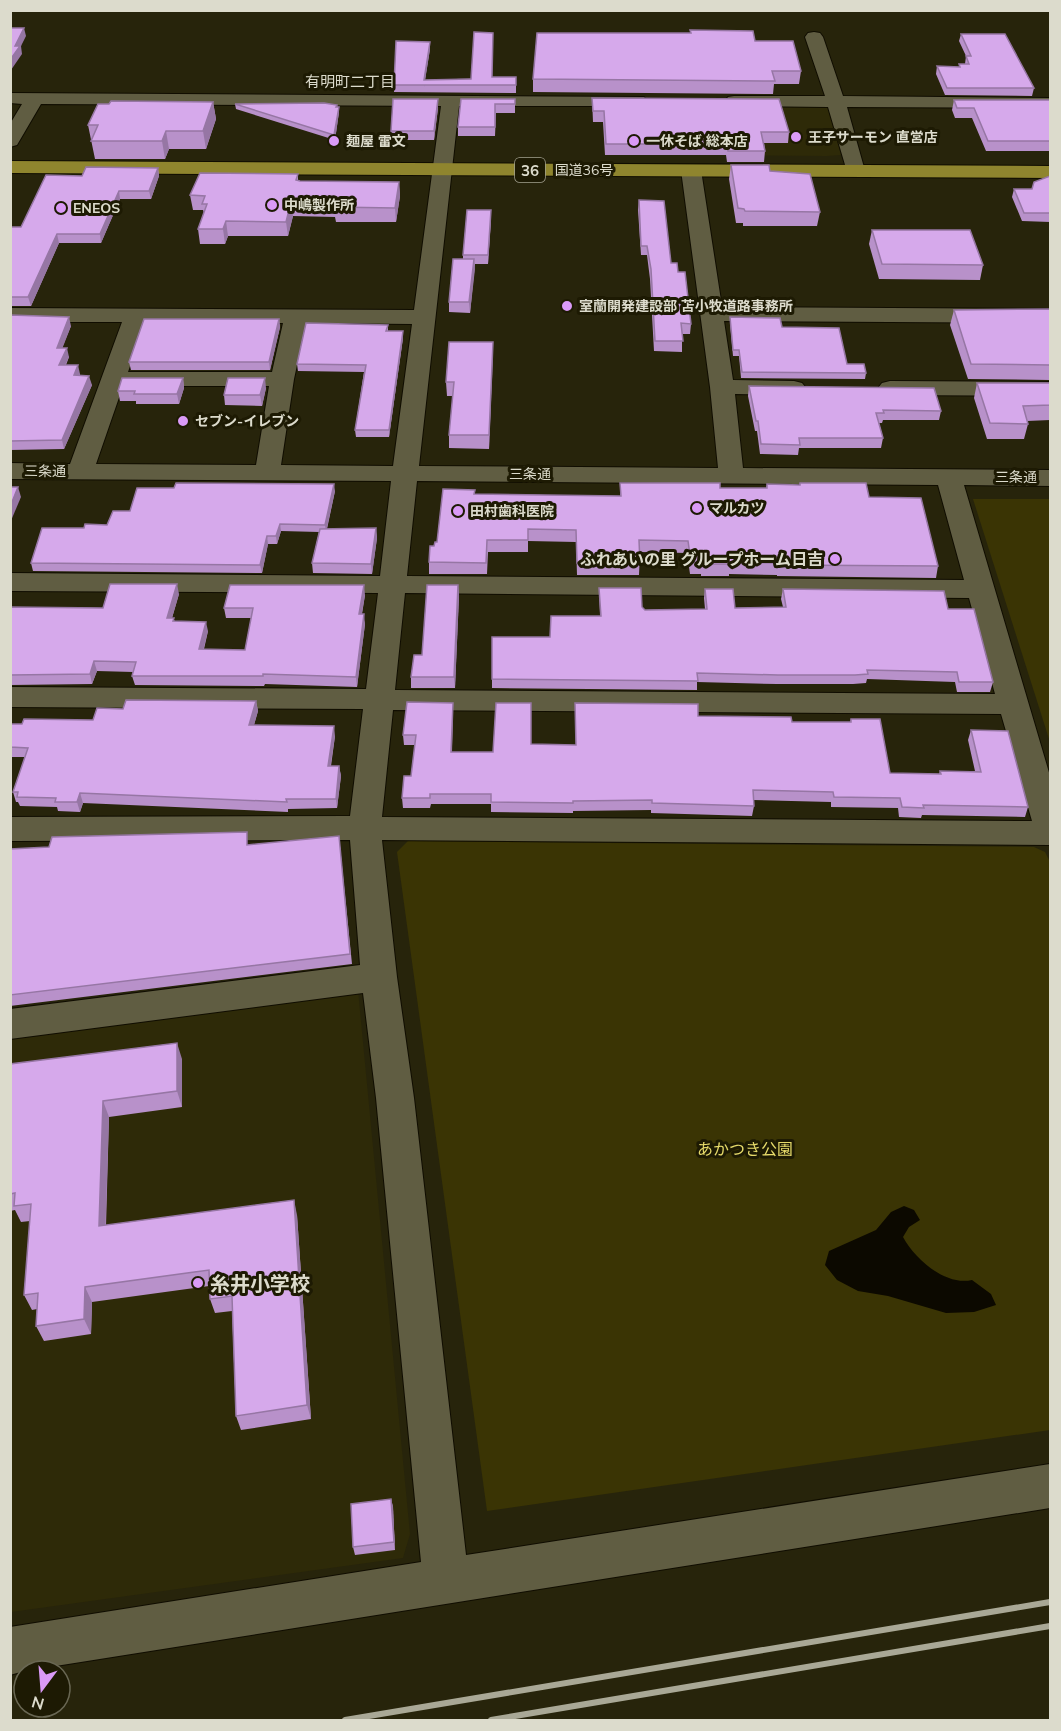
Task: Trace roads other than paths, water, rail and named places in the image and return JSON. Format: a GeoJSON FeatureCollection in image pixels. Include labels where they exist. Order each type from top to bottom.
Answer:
{"type":"FeatureCollection","features":[{"type":"Feature","properties":{"kind":"highway","name":"国道36号"},"geometry":{"type":"LineString","coordinates":[[10,167],[1050,172]]}},
{"type":"Feature","properties":{"kind":"street"},"geometry":{"type":"LineString","coordinates":[[814,37],[836,102],[855,171]]}},
{"type":"Feature","properties":{"kind":"street"},"geometry":{"type":"LineString","coordinates":[[10,98],[661,101]]}},
{"type":"Feature","properties":{"kind":"street"},"geometry":{"type":"LineString","coordinates":[[10,141],[34,99]]}},
{"type":"Feature","properties":{"kind":"street"},"geometry":{"type":"LineString","coordinates":[[446,1581],[395,1098],[379,977],[365,828],[405,474],[451,100]]}},
{"type":"Feature","properties":{"kind":"street"},"geometry":{"type":"LineString","coordinates":[[720,101],[1050,103]]}},
{"type":"Feature","properties":{"kind":"street"},"geometry":{"type":"LineString","coordinates":[[691,170],[722,387],[731,475]]}},
{"type":"Feature","properties":{"kind":"street"},"geometry":{"type":"LineString","coordinates":[[711,315],[1050,316]]}},
{"type":"Feature","properties":{"kind":"street"},"geometry":{"type":"LineString","coordinates":[[16,321],[136,316],[424,318]]}},
{"type":"Feature","properties":{"kind":"street"},"geometry":{"type":"LineString","coordinates":[[80,472],[136,316]]}},
{"type":"Feature","properties":{"kind":"street"},"geometry":{"type":"LineString","coordinates":[[267,473],[282,380],[296,317]]}},
{"type":"Feature","properties":{"kind":"street"},"geometry":{"type":"LineString","coordinates":[[113,379],[282,380]]}},
{"type":"Feature","properties":{"kind":"street"},"geometry":{"type":"LineString","coordinates":[[722,387],[816,388]]}},
{"type":"Feature","properties":{"kind":"street"},"geometry":{"type":"LineString","coordinates":[[863,388],[1050,389]]}},
{"type":"Feature","properties":{"kind":"street","name":"三条通"},"geometry":{"type":"LineString","coordinates":[[10,471],[1050,478]]}},
{"type":"Feature","properties":{"kind":"street"},"geometry":{"type":"LineString","coordinates":[[950,477],[1013,704],[1050,826]]}},
{"type":"Feature","properties":{"kind":"street"},"geometry":{"type":"LineString","coordinates":[[10,582],[982,589]]}},
{"type":"Feature","properties":{"kind":"street"},"geometry":{"type":"LineString","coordinates":[[10,698],[1013,704]]}},
{"type":"Feature","properties":{"kind":"street"},"geometry":{"type":"LineString","coordinates":[[10,829],[365,828],[1050,832]]}},
{"type":"Feature","properties":{"kind":"street"},"geometry":{"type":"LineString","coordinates":[[10,1024],[379,977]]}},
{"type":"Feature","properties":{"kind":"street"},"geometry":{"type":"LineString","coordinates":[[10,1650],[1050,1486]]}},
{"type":"Feature","properties":{"kind":"railway"},"geometry":{"type":"LineString","coordinates":[[345,1720],[1050,1602]]}},
{"type":"Feature","properties":{"kind":"railway"},"geometry":{"type":"LineString","coordinates":[[491,1720],[1050,1626]]}},
{"type":"Feature","properties":{"kind":"place","name":"王子サーモン 直営店"},"geometry":{"type":"Point","coordinates":[796,137]}},
{"type":"Feature","properties":{"kind":"place","name":"麺屋 雷文"},"geometry":{"type":"Point","coordinates":[334,141]}},
{"type":"Feature","properties":{"kind":"place","name":"一休そば 総本店"},"geometry":{"type":"Point","coordinates":[634,141]}},
{"type":"Feature","properties":{"kind":"place","name":"中嶋製作所"},"geometry":{"type":"Point","coordinates":[272,205]}},
{"type":"Feature","properties":{"kind":"place","name":"ENEOS"},"geometry":{"type":"Point","coordinates":[61,208]}},
{"type":"Feature","properties":{"kind":"place","name":"室蘭開発建設部 苫小牧道路事務所"},"geometry":{"type":"Point","coordinates":[567,306]}},
{"type":"Feature","properties":{"kind":"place","name":"セブン-イレブン"},"geometry":{"type":"Point","coordinates":[183,421]}},
{"type":"Feature","properties":{"kind":"place","name":"マルカツ"},"geometry":{"type":"Point","coordinates":[697,508]}},
{"type":"Feature","properties":{"kind":"place","name":"田村歯科医院"},"geometry":{"type":"Point","coordinates":[458,511]}},
{"type":"Feature","properties":{"kind":"place","name":"ふれあいの里 グループホーム日吉"},"geometry":{"type":"Point","coordinates":[835,559]}},
{"type":"Feature","properties":{"kind":"place","name":"糸井小学校"},"geometry":{"type":"Point","coordinates":[198,1283]}},
{"type":"Feature","properties":{"kind":"district","name":"有明町二丁目"},"geometry":{"type":"Point","coordinates":[350,81]}},
{"type":"Feature","properties":{"kind":"park label","name":"あかつき公園"},"geometry":{"type":"Point","coordinates":[745,1149]}}]}
